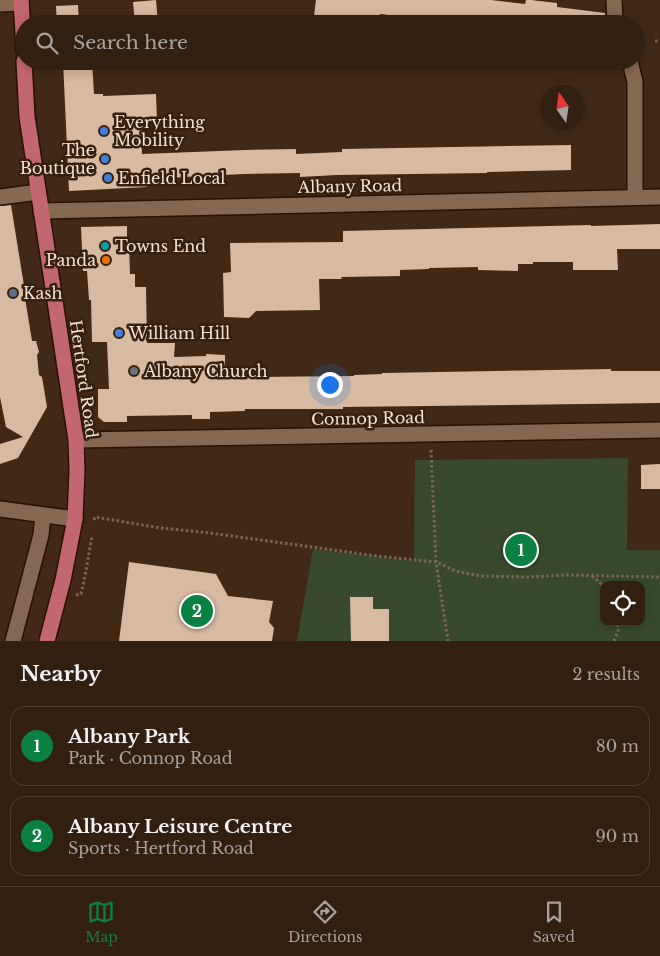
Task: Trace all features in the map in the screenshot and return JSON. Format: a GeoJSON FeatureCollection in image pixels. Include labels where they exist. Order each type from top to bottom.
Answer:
{"type":"FeatureCollection","features":[{"type":"Feature","properties":{"kind":"main road"},"geometry":{"type":"LineString","coordinates":[[21,2],[22,15]]}},
{"type":"Feature","properties":{"kind":"main road","name":"Hertford Road"},"geometry":{"type":"LineString","coordinates":[[24,70],[27,117],[76,440],[78,470],[74,519],[63,580],[47,641]]}},
{"type":"Feature","properties":{"kind":"street"},"geometry":{"type":"LineString","coordinates":[[614,0],[615,15]]}},
{"type":"Feature","properties":{"kind":"street"},"geometry":{"type":"LineString","coordinates":[[0,4],[21,2]]}},
{"type":"Feature","properties":{"kind":"street"},"geometry":{"type":"LineString","coordinates":[[632,70],[635,82],[635,197]]}},
{"type":"Feature","properties":{"kind":"street"},"geometry":{"type":"LineString","coordinates":[[0,197],[38,192]]}},
{"type":"Feature","properties":{"kind":"street","name":"Albany Road"},"geometry":{"type":"LineString","coordinates":[[41,211],[660,197]]}},
{"type":"Feature","properties":{"kind":"street","name":"Connop Road"},"geometry":{"type":"LineString","coordinates":[[76,440],[660,430]]}},
{"type":"Feature","properties":{"kind":"street"},"geometry":{"type":"LineString","coordinates":[[0,509],[74,519]]}},
{"type":"Feature","properties":{"kind":"street"},"geometry":{"type":"LineString","coordinates":[[13,641],[41,535],[43,515]]}},
{"type":"Feature","properties":{"kind":"path"},"geometry":{"type":"LineString","coordinates":[[655,41],[660,41]]}},
{"type":"Feature","properties":{"kind":"path"},"geometry":{"type":"LineString","coordinates":[[431,435],[436,562],[448,641]]}},
{"type":"Feature","properties":{"kind":"path"},"geometry":{"type":"LineString","coordinates":[[81,594],[94,517],[161,528],[436,562],[456,571],[480,576],[592,575],[660,577]]}},
{"type":"Feature","properties":{"kind":"path"},"geometry":{"type":"LineString","coordinates":[[592,575],[600,582]]}},
{"type":"Feature","properties":{"kind":"path"},"geometry":{"type":"LineString","coordinates":[[614,641],[618,631],[617,626]]}},
{"type":"Feature","properties":{"kind":"green space"},"geometry":{"type":"Polygon","coordinates":[[[628,458],[627,550],[660,550],[660,641],[297,641],[313,549],[414,561],[415,460],[628,458]]]}},
{"type":"Feature","properties":{"kind":"building"},"geometry":{"type":"Polygon","coordinates":[[[156,0],[157,15],[134,15],[133,2],[156,0]]]}},
{"type":"Feature","properties":{"kind":"building"},"geometry":{"type":"Polygon","coordinates":[[[316,0],[491,0],[525,4],[526,0],[531,0],[557,3],[557,7],[605,13],[605,15],[314,15],[316,0]]]}},
{"type":"Feature","properties":{"kind":"building"},"geometry":{"type":"Polygon","coordinates":[[[78,5],[79,15],[56,15],[56,6],[78,5]]]}},
{"type":"Feature","properties":{"kind":"building"},"geometry":{"type":"Polygon","coordinates":[[[63,70],[93,70],[94,94],[103,94],[103,96],[156,94],[157,120],[141,120],[142,154],[296,149],[296,154],[342,152],[342,149],[571,145],[571,170],[300,177],[300,173],[243,174],[147,179],[147,187],[69,191],[63,70]]]}},
{"type":"Feature","properties":{"kind":"building"},"geometry":{"type":"Polygon","coordinates":[[[11,205],[32,341],[36,341],[39,352],[37,355],[39,375],[42,377],[47,407],[18,458],[0,464],[0,444],[23,437],[6,427],[0,397],[0,206],[11,205]]]}},
{"type":"Feature","properties":{"kind":"building"},"geometry":{"type":"Polygon","coordinates":[[[660,224],[660,249],[617,249],[618,270],[573,270],[573,262],[533,262],[533,264],[518,264],[518,271],[478,270],[478,267],[429,268],[400,270],[400,276],[319,279],[320,310],[256,311],[249,318],[224,317],[223,273],[231,272],[230,243],[343,242],[343,231],[660,224]]]}},
{"type":"Feature","properties":{"kind":"building"},"geometry":{"type":"Polygon","coordinates":[[[127,226],[130,274],[135,274],[135,287],[146,287],[147,343],[175,343],[174,357],[206,356],[206,354],[225,355],[225,367],[245,367],[245,377],[611,369],[611,371],[660,371],[660,403],[245,409],[245,411],[210,412],[210,419],[192,419],[192,415],[127,416],[127,422],[104,422],[98,417],[98,389],[109,389],[107,342],[92,342],[91,300],[89,300],[87,271],[83,271],[81,227],[127,226]]]}},
{"type":"Feature","properties":{"kind":"building"},"geometry":{"type":"Polygon","coordinates":[[[660,464],[660,489],[641,489],[641,465],[660,464]]]}},
{"type":"Feature","properties":{"kind":"building"},"geometry":{"type":"Polygon","coordinates":[[[129,562],[216,574],[228,596],[273,601],[269,622],[274,628],[272,641],[119,641],[129,562]]]}},
{"type":"Feature","properties":{"kind":"building"},"geometry":{"type":"Polygon","coordinates":[[[350,597],[373,597],[373,609],[389,609],[389,641],[351,641],[350,597]]]}},
{"type":"Feature","properties":{"kind":"place","name":"Everything Mobility"},"geometry":{"type":"Point","coordinates":[104,131]}},
{"type":"Feature","properties":{"kind":"place","name":"The Boutique"},"geometry":{"type":"Point","coordinates":[105,159]}},
{"type":"Feature","properties":{"kind":"place","name":"Enfield Local"},"geometry":{"type":"Point","coordinates":[108,178]}},
{"type":"Feature","properties":{"kind":"place","name":"Towns End"},"geometry":{"type":"Point","coordinates":[105,246]}},
{"type":"Feature","properties":{"kind":"place","name":"Panda"},"geometry":{"type":"Point","coordinates":[106,260]}},
{"type":"Feature","properties":{"kind":"place","name":"Kash"},"geometry":{"type":"Point","coordinates":[13,293]}},
{"type":"Feature","properties":{"kind":"place","name":"William Hill"},"geometry":{"type":"Point","coordinates":[119,333]}},
{"type":"Feature","properties":{"kind":"place","name":"Albany Church"},"geometry":{"type":"Point","coordinates":[134,371]}},
{"type":"Feature","properties":{"kind":"place","name":"Albany Park"},"geometry":{"type":"Point","coordinates":[521,550]}},
{"type":"Feature","properties":{"kind":"place","name":"Albany Leisure Centre"},"geometry":{"type":"Point","coordinates":[197,611]}}]}
